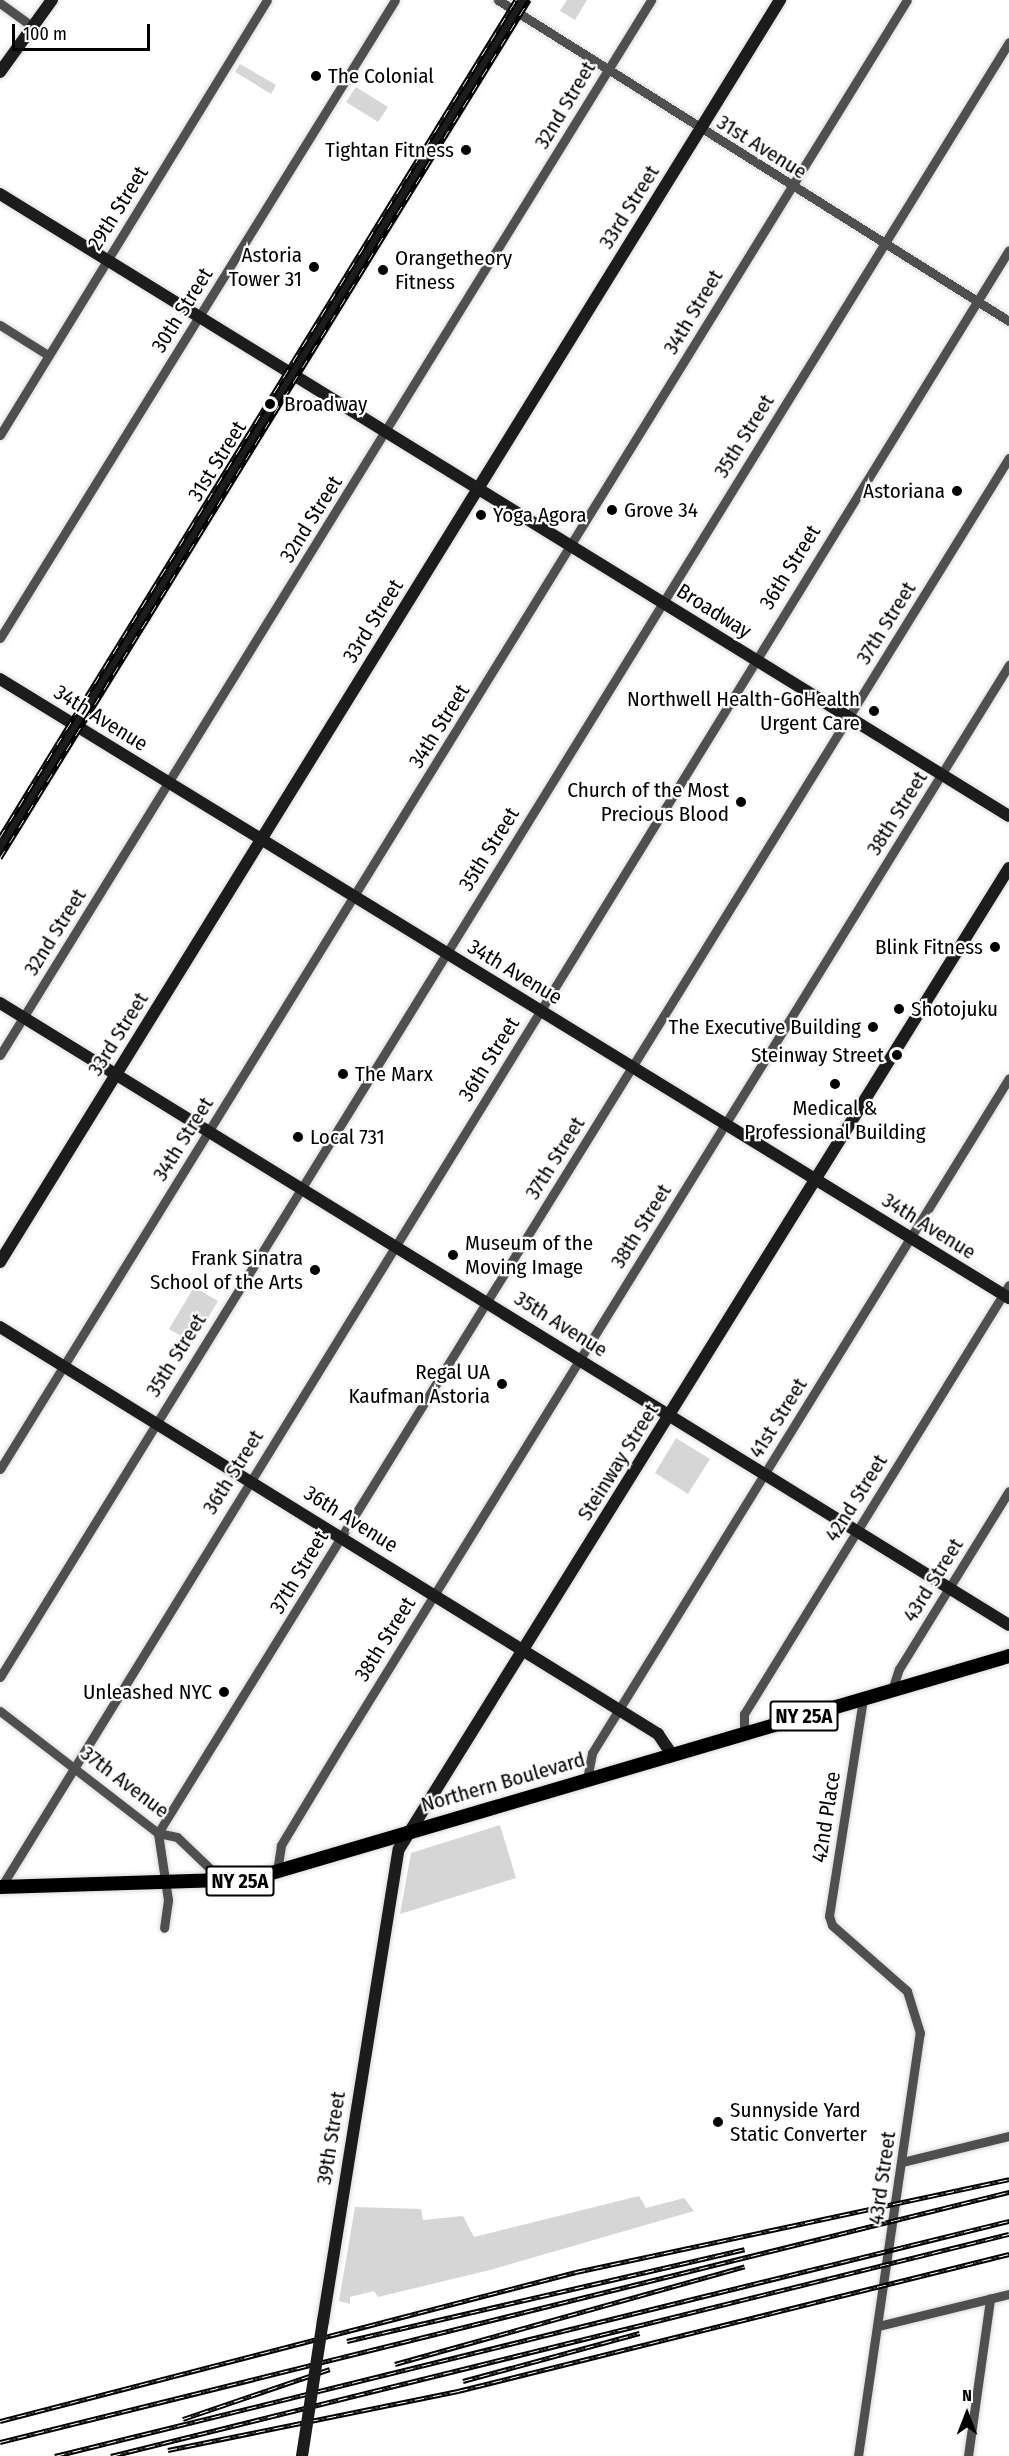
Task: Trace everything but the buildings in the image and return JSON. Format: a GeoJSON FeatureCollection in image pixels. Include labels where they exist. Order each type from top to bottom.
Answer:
{"type":"FeatureCollection","features":[{"type":"Feature","properties":{"kind":"main road","name":"Northern Boulevard"},"geometry":{"type":"LineString","coordinates":[[1,1887],[224,1882],[277,1871],[1009,1656]]}},
{"type":"Feature","properties":{"kind":"street"},"geometry":{"type":"LineString","coordinates":[[0,72],[52,0]]}},
{"type":"Feature","properties":{"kind":"street","name":"29th Street"},"geometry":{"type":"LineString","coordinates":[[0,435],[267,0]]}},
{"type":"Feature","properties":{"kind":"street","name":"30th Street"},"geometry":{"type":"LineString","coordinates":[[0,638],[395,0]]}},
{"type":"Feature","properties":{"kind":"street","name":"31st Avenue"},"geometry":{"type":"LineString","coordinates":[[498,0],[699,130],[1009,321]]}},
{"type":"Feature","properties":{"kind":"street","name":"31st Street"},"geometry":{"type":"LineString","coordinates":[[0,849],[524,0]]}},
{"type":"Feature","properties":{"kind":"street","name":"32nd Street"},"geometry":{"type":"LineString","coordinates":[[0,1055],[651,0]]}},
{"type":"Feature","properties":{"kind":"street","name":"33rd Street"},"geometry":{"type":"LineString","coordinates":[[0,1262],[780,0]]}},
{"type":"Feature","properties":{"kind":"street","name":"34th Street"},"geometry":{"type":"LineString","coordinates":[[0,1469],[907,0]]}},
{"type":"Feature","properties":{"kind":"street"},"geometry":{"type":"LineString","coordinates":[[0,3],[33,27]]}},
{"type":"Feature","properties":{"kind":"street","name":"35th Street"},"geometry":{"type":"LineString","coordinates":[[0,1677],[155,1422],[1009,42]]}},
{"type":"Feature","properties":{"kind":"street","name":"Broadway"},"geometry":{"type":"LineString","coordinates":[[0,194],[1009,816]]}},
{"type":"Feature","properties":{"kind":"street","name":"36th Street"},"geometry":{"type":"LineString","coordinates":[[1,1887],[754,658],[1009,250]]}},
{"type":"Feature","properties":{"kind":"street"},"geometry":{"type":"LineString","coordinates":[[0,325],[48,355]]}},
{"type":"Feature","properties":{"kind":"street","name":"37th Street"},"geometry":{"type":"LineString","coordinates":[[158,1833],[1009,458]]}},
{"type":"Feature","properties":{"kind":"street","name":"38th Street"},"geometry":{"type":"LineString","coordinates":[[277,1871],[281,1845],[1009,665]]}},
{"type":"Feature","properties":{"kind":"street","name":"34th Avenue"},"geometry":{"type":"LineString","coordinates":[[0,679],[910,1238],[1007,1293]]}},
{"type":"Feature","properties":{"kind":"street","name":"Steinway Street"},"geometry":{"type":"LineString","coordinates":[[412,1830],[526,1650],[1009,868]]}},
{"type":"Feature","properties":{"kind":"street","name":"35th Avenue"},"geometry":{"type":"LineString","coordinates":[[0,1003],[858,1529],[1009,1625]]}},
{"type":"Feature","properties":{"kind":"street","name":"41st Street"},"geometry":{"type":"LineString","coordinates":[[587,1779],[592,1753],[1009,1078]]}},
{"type":"Feature","properties":{"kind":"street","name":"42nd Street"},"geometry":{"type":"LineString","coordinates":[[744,1733],[744,1714],[1007,1293]]}},
{"type":"Feature","properties":{"kind":"street","name":"36th Avenue"},"geometry":{"type":"LineString","coordinates":[[0,1327],[526,1650],[658,1734],[672,1755]]}},
{"type":"Feature","properties":{"kind":"street","name":"43rd Street"},"geometry":{"type":"LineString","coordinates":[[892,1690],[899,1669],[1009,1491]]}},
{"type":"Feature","properties":{"kind":"street","name":"42nd Place"},"geometry":{"type":"LineString","coordinates":[[844,1936],[832,1925],[829,1911],[863,1699]]}},
{"type":"Feature","properties":{"kind":"street","name":"37th Avenue"},"geometry":{"type":"LineString","coordinates":[[0,1711],[158,1833],[177,1837],[211,1864],[224,1882]]}},
{"type":"Feature","properties":{"kind":"street","name":"39th Street"},"geometry":{"type":"LineString","coordinates":[[302,2456],[386,1910],[396,1858],[412,1830]]}},
{"type":"Feature","properties":{"kind":"street"},"geometry":{"type":"LineString","coordinates":[[158,1833],[167,1884],[164,1928]]}},
{"type":"Feature","properties":{"kind":"street","name":"43rd Street"},"geometry":{"type":"LineString","coordinates":[[844,1936],[898,1981],[917,2011],[920,2040],[858,2456]]}},
{"type":"Feature","properties":{"kind":"street"},"geometry":{"type":"LineString","coordinates":[[902,2163],[1009,2136]]}},
{"type":"Feature","properties":{"kind":"street"},"geometry":{"type":"LineString","coordinates":[[878,2326],[1009,2294]]}},
{"type":"Feature","properties":{"kind":"street"},"geometry":{"type":"LineString","coordinates":[[968,2456],[990,2299]]}},
{"type":"Feature","properties":{"kind":"shaded area"},"geometry":{"type":"Polygon","coordinates":[[[567,0],[587,0],[575,20],[560,11],[567,0]]]}},
{"type":"Feature","properties":{"kind":"shaded area"},"geometry":{"type":"Polygon","coordinates":[[[240,64],[276,85],[271,94],[235,72],[240,64]]]}},
{"type":"Feature","properties":{"kind":"shaded area"},"geometry":{"type":"Polygon","coordinates":[[[356,87],[388,107],[378,122],[346,102],[356,87]]]}},
{"type":"Feature","properties":{"kind":"shaded area"},"geometry":{"type":"Polygon","coordinates":[[[194,1287],[218,1301],[193,1343],[169,1329],[194,1287]]]}},
{"type":"Feature","properties":{"kind":"shaded area"},"geometry":{"type":"Polygon","coordinates":[[[676,1438],[710,1459],[688,1494],[655,1473],[676,1438]]]}},
{"type":"Feature","properties":{"kind":"shaded area"},"geometry":{"type":"Polygon","coordinates":[[[500,1825],[516,1878],[400,1914],[411,1853],[500,1825]]]}},
{"type":"Feature","properties":{"kind":"shaded area"},"geometry":{"type":"Polygon","coordinates":[[[639,2196],[646,2208],[684,2198],[694,2211],[490,2270],[378,2297],[374,2291],[350,2297],[350,2304],[339,2301],[355,2207],[421,2209],[423,2220],[463,2216],[474,2237],[639,2196]]]}},
{"type":"Feature","properties":{"kind":"railway"},"geometry":{"type":"LineString","coordinates":[[0,837],[516,0]]}},
{"type":"Feature","properties":{"kind":"railway"},"geometry":{"type":"LineString","coordinates":[[0,858],[529,0]]}},
{"type":"Feature","properties":{"kind":"railway"},"geometry":{"type":"LineString","coordinates":[[0,2421],[576,2272],[1009,2179]]}},
{"type":"Feature","properties":{"kind":"railway"},"geometry":{"type":"LineString","coordinates":[[0,2442],[1009,2192]]}},
{"type":"Feature","properties":{"kind":"railway"},"geometry":{"type":"LineString","coordinates":[[55,2456],[1009,2221]]}},
{"type":"Feature","properties":{"kind":"railway"},"geometry":{"type":"LineString","coordinates":[[111,2456],[1009,2234]]}},
{"type":"Feature","properties":{"kind":"railway"},"geometry":{"type":"LineString","coordinates":[[347,2341],[745,2249]]}},
{"type":"Feature","properties":{"kind":"railway"},"geometry":{"type":"LineString","coordinates":[[168,2450],[458,2391],[1009,2254]]}},
{"type":"Feature","properties":{"kind":"railway"},"geometry":{"type":"LineString","coordinates":[[395,2364],[745,2266]]}},
{"type":"Feature","properties":{"kind":"railway"},"geometry":{"type":"LineString","coordinates":[[463,2381],[640,2333]]}},
{"type":"Feature","properties":{"kind":"railway"},"geometry":{"type":"LineString","coordinates":[[183,2419],[330,2369]]}},
{"type":"Feature","properties":{"kind":"place","name":"The Colonial"},"geometry":{"type":"Point","coordinates":[316,76]}},
{"type":"Feature","properties":{"kind":"place","name":"Tightan Fitness"},"geometry":{"type":"Point","coordinates":[466,150]}},
{"type":"Feature","properties":{"kind":"place","name":"Astoria Tower 31"},"geometry":{"type":"Point","coordinates":[314,267]}},
{"type":"Feature","properties":{"kind":"place","name":"Orangetheory Fitness"},"geometry":{"type":"Point","coordinates":[383,270]}},
{"type":"Feature","properties":{"kind":"place","name":"Broadway"},"geometry":{"type":"Point","coordinates":[270,404]}},
{"type":"Feature","properties":{"kind":"place","name":"Astoriana"},"geometry":{"type":"Point","coordinates":[957,491]}},
{"type":"Feature","properties":{"kind":"place","name":"Grove 34"},"geometry":{"type":"Point","coordinates":[612,510]}},
{"type":"Feature","properties":{"kind":"place","name":"Yoga Agora"},"geometry":{"type":"Point","coordinates":[481,515]}},
{"type":"Feature","properties":{"kind":"place","name":"Northwell Health-GoHealth Urgent Care"},"geometry":{"type":"Point","coordinates":[874,711]}},
{"type":"Feature","properties":{"kind":"place","name":"Church of the Most Precious Blood"},"geometry":{"type":"Point","coordinates":[741,802]}},
{"type":"Feature","properties":{"kind":"place","name":"Blink Fitness"},"geometry":{"type":"Point","coordinates":[995,947]}},
{"type":"Feature","properties":{"kind":"place","name":"Shotojuku"},"geometry":{"type":"Point","coordinates":[899,1009]}},
{"type":"Feature","properties":{"kind":"place","name":"The Executive Building"},"geometry":{"type":"Point","coordinates":[873,1027]}},
{"type":"Feature","properties":{"kind":"place","name":"Steinway Street"},"geometry":{"type":"Point","coordinates":[897,1055]}},
{"type":"Feature","properties":{"kind":"place","name":"The Marx"},"geometry":{"type":"Point","coordinates":[343,1074]}},
{"type":"Feature","properties":{"kind":"place","name":"Medical & Professional Building"},"geometry":{"type":"Point","coordinates":[835,1084]}},
{"type":"Feature","properties":{"kind":"place","name":"Local 731"},"geometry":{"type":"Point","coordinates":[298,1137]}},
{"type":"Feature","properties":{"kind":"place","name":"Museum of the Moving Image"},"geometry":{"type":"Point","coordinates":[453,1255]}},
{"type":"Feature","properties":{"kind":"place","name":"Frank Sinatra School of the Arts"},"geometry":{"type":"Point","coordinates":[315,1270]}},
{"type":"Feature","properties":{"kind":"place","name":"Regal UA Kaufman Astoria"},"geometry":{"type":"Point","coordinates":[502,1384]}},
{"type":"Feature","properties":{"kind":"place","name":"Unleashed NYC"},"geometry":{"type":"Point","coordinates":[224,1692]}},
{"type":"Feature","properties":{"kind":"place","name":"Sunnyside Yard Static Converter"},"geometry":{"type":"Point","coordinates":[718,2122]}}]}
